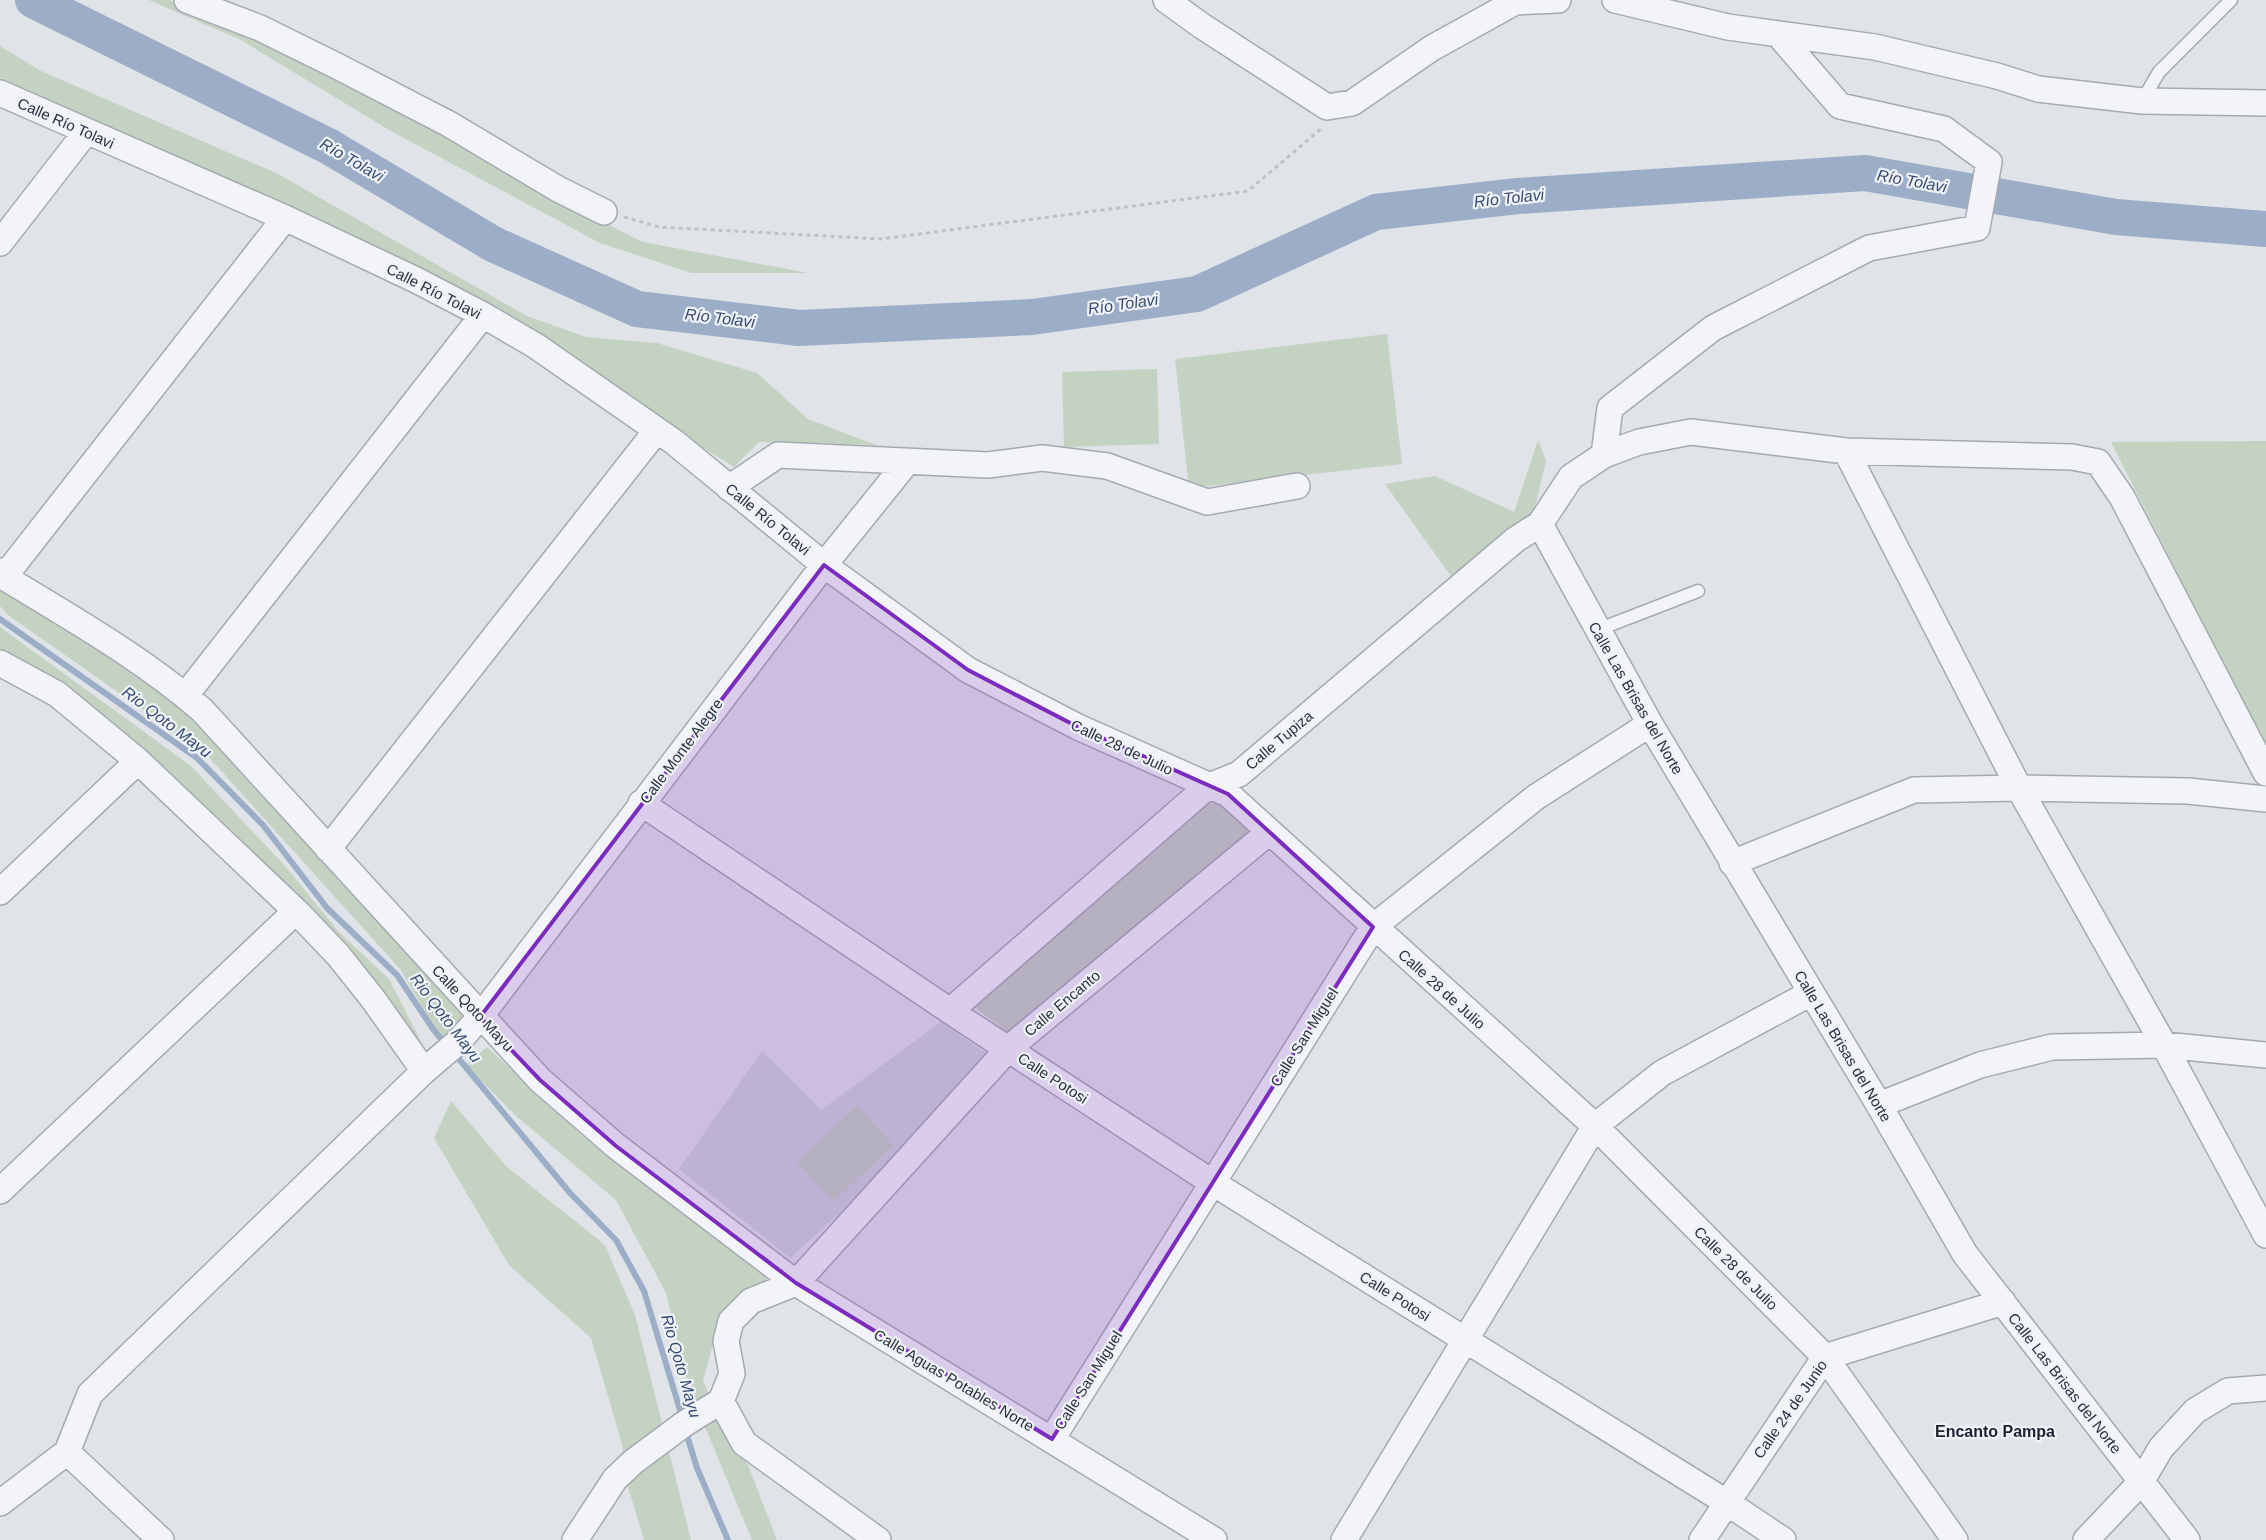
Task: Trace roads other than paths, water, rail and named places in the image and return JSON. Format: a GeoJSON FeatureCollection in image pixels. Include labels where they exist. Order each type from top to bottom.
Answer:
{"type":"FeatureCollection","features":[{"type":"Feature","properties":{"kind":"street"},"geometry":{"type":"LineString","coordinates":[[187,0],[260,28],[337,66],[448,124],[558,189],[604,212]]}},
{"type":"Feature","properties":{"kind":"street"},"geometry":{"type":"LineString","coordinates":[[1166,0],[1202,26],[1327,107],[1352,103],[1432,48],[1515,2],[1558,0]]}},
{"type":"Feature","properties":{"kind":"street"},"geometry":{"type":"LineString","coordinates":[[1615,0],[1728,27],[1875,47],[1997,76],[2038,89],[2142,101],[2266,103]]}},
{"type":"Feature","properties":{"kind":"street"},"geometry":{"type":"LineString","coordinates":[[1604,455],[1610,408],[1713,328],[1870,248],[1976,228],[1989,162],[1944,129],[1840,106],[1778,34]]}},
{"type":"Feature","properties":{"kind":"street","name":"Calle Río Tolavi"},"geometry":{"type":"LineString","coordinates":[[0,93],[286,218],[416,280],[482,315],[536,346],[657,430],[824,565]]}},
{"type":"Feature","properties":{"kind":"street"},"geometry":{"type":"LineString","coordinates":[[0,243],[86,132]]}},
{"type":"Feature","properties":{"kind":"street"},"geometry":{"type":"LineString","coordinates":[[2,574],[286,218]]}},
{"type":"Feature","properties":{"kind":"street"},"geometry":{"type":"LineString","coordinates":[[185,696],[482,315]]}},
{"type":"Feature","properties":{"kind":"street"},"geometry":{"type":"LineString","coordinates":[[328,849],[657,430]]}},
{"type":"Feature","properties":{"kind":"street"},"geometry":{"type":"LineString","coordinates":[[1540,524],[1571,477],[1604,455],[1639,442],[1691,432],[1846,451],[2072,457],[2098,462],[2122,496],[2266,773]]}},
{"type":"Feature","properties":{"kind":"street"},"geometry":{"type":"LineString","coordinates":[[1846,451],[2019,788],[2164,1045],[2266,1235]]}},
{"type":"Feature","properties":{"kind":"street"},"geometry":{"type":"LineString","coordinates":[[729,488],[778,455],[988,465],[1042,458],[1107,466],[1207,502],[1297,486]]}},
{"type":"Feature","properties":{"kind":"street","name":"Calle Monte Alegre"},"geometry":{"type":"LineString","coordinates":[[67,1452],[90,1394],[458,1042],[480,1017],[824,565],[907,462]]}},
{"type":"Feature","properties":{"kind":"street","name":"Calle Las Brisas del Norte"},"geometry":{"type":"LineString","coordinates":[[1540,524],[1650,724],[1732,864],[1879,1105],[1965,1254],[2187,1540]]}},
{"type":"Feature","properties":{"kind":"street","name":"Calle Tupiza"},"geometry":{"type":"LineString","coordinates":[[950,1011],[1207,787],[1239,774],[1515,540],[1540,524]]}},
{"type":"Feature","properties":{"kind":"street","name":"Calle 28 de Julio"},"geometry":{"type":"LineString","coordinates":[[824,565],[968,670],[1078,726],[1207,787],[1228,794],[1268,833],[1595,1126],[1825,1357],[1955,1540]]}},
{"type":"Feature","properties":{"kind":"street","name":"Calle Qoto Mayu"},"geometry":{"type":"LineString","coordinates":[[2,574],[99,635],[202,710],[480,1017],[540,1080],[616,1146],[796,1283]]}},
{"type":"Feature","properties":{"kind":"street"},"geometry":{"type":"LineString","coordinates":[[0,663],[57,694],[138,762],[338,954],[367,992],[431,1066]]}},
{"type":"Feature","properties":{"kind":"street","name":"Calle San Miguel"},"geometry":{"type":"LineString","coordinates":[[1052,1438],[1373,927],[1536,797],[1650,724]]}},
{"type":"Feature","properties":{"kind":"street"},"geometry":{"type":"LineString","coordinates":[[0,892],[138,762]]}},
{"type":"Feature","properties":{"kind":"street"},"geometry":{"type":"LineString","coordinates":[[1732,864],[1914,790],[2019,788],[2188,791],[2266,799]]}},
{"type":"Feature","properties":{"kind":"street","name":"Calle Potosi"},"geometry":{"type":"LineString","coordinates":[[641,803],[950,1011],[1213,1183],[1726,1502],[1783,1540]]}},
{"type":"Feature","properties":{"kind":"street","name":"Calle Encanto"},"geometry":{"type":"LineString","coordinates":[[796,1283],[1008,1048],[1268,833]]}},
{"type":"Feature","properties":{"kind":"street"},"geometry":{"type":"LineString","coordinates":[[0,1190],[296,912]]}},
{"type":"Feature","properties":{"kind":"street"},"geometry":{"type":"LineString","coordinates":[[1344,1540],[1595,1126],[1662,1073],[1810,993]]}},
{"type":"Feature","properties":{"kind":"street"},"geometry":{"type":"LineString","coordinates":[[1879,1105],[1980,1065],[2052,1047],[2164,1045],[2266,1055]]}},
{"type":"Feature","properties":{"kind":"street"},"geometry":{"type":"LineString","coordinates":[[575,1540],[614,1478],[684,1424],[721,1401],[732,1374],[726,1341],[731,1321],[751,1301],[796,1283]]}},
{"type":"Feature","properties":{"kind":"street","name":"Calle Aguas Potables Norte"},"geometry":{"type":"LineString","coordinates":[[796,1283],[1052,1438],[1214,1540]]}},
{"type":"Feature","properties":{"kind":"street","name":"Calle 24 de Junio"},"geometry":{"type":"LineString","coordinates":[[1702,1540],[1825,1357],[2003,1302]]}},
{"type":"Feature","properties":{"kind":"street"},"geometry":{"type":"LineString","coordinates":[[2086,1540],[2142,1482],[2161,1448],[2195,1411],[2228,1391],[2266,1388]]}},
{"type":"Feature","properties":{"kind":"street"},"geometry":{"type":"LineString","coordinates":[[721,1401],[744,1443],[878,1540]]}},
{"type":"Feature","properties":{"kind":"street"},"geometry":{"type":"LineString","coordinates":[[0,1504],[67,1452],[161,1540]]}},
{"type":"Feature","properties":{"kind":"lane"},"geometry":{"type":"LineString","coordinates":[[2142,101],[2159,72],[2231,0]]}},
{"type":"Feature","properties":{"kind":"lane"},"geometry":{"type":"LineString","coordinates":[[1598,630],[1698,591]]}},
{"type":"Feature","properties":{"kind":"waterway","name":"Río Tolavi"},"geometry":{"type":"LineString","coordinates":[[33,0],[328,146],[493,244],[637,309],[799,328],[1032,317],[1197,294],[1376,212],[1518,196],[1865,173],[2116,217],[2266,229]]}},
{"type":"Feature","properties":{"kind":"waterway","name":"Rio Qoto Mayu"},"geometry":{"type":"LineString","coordinates":[[0,619],[197,758],[263,825],[327,908],[397,975],[433,1029],[447,1046]]}},
{"type":"Feature","properties":{"kind":"waterway","name":"Rio Qoto Mayu"},"geometry":{"type":"LineString","coordinates":[[454,1053],[570,1193],[616,1240],[644,1291],[683,1420]]}},
{"type":"Feature","properties":{"kind":"waterway","name":"Rio Qoto Mayu"},"geometry":{"type":"LineString","coordinates":[[685,1429],[697,1468],[728,1540]]}},
{"type":"Feature","properties":{"kind":"district","name":"Encanto Pampa"},"geometry":{"type":"Point","coordinates":[1995,1431]}}]}
